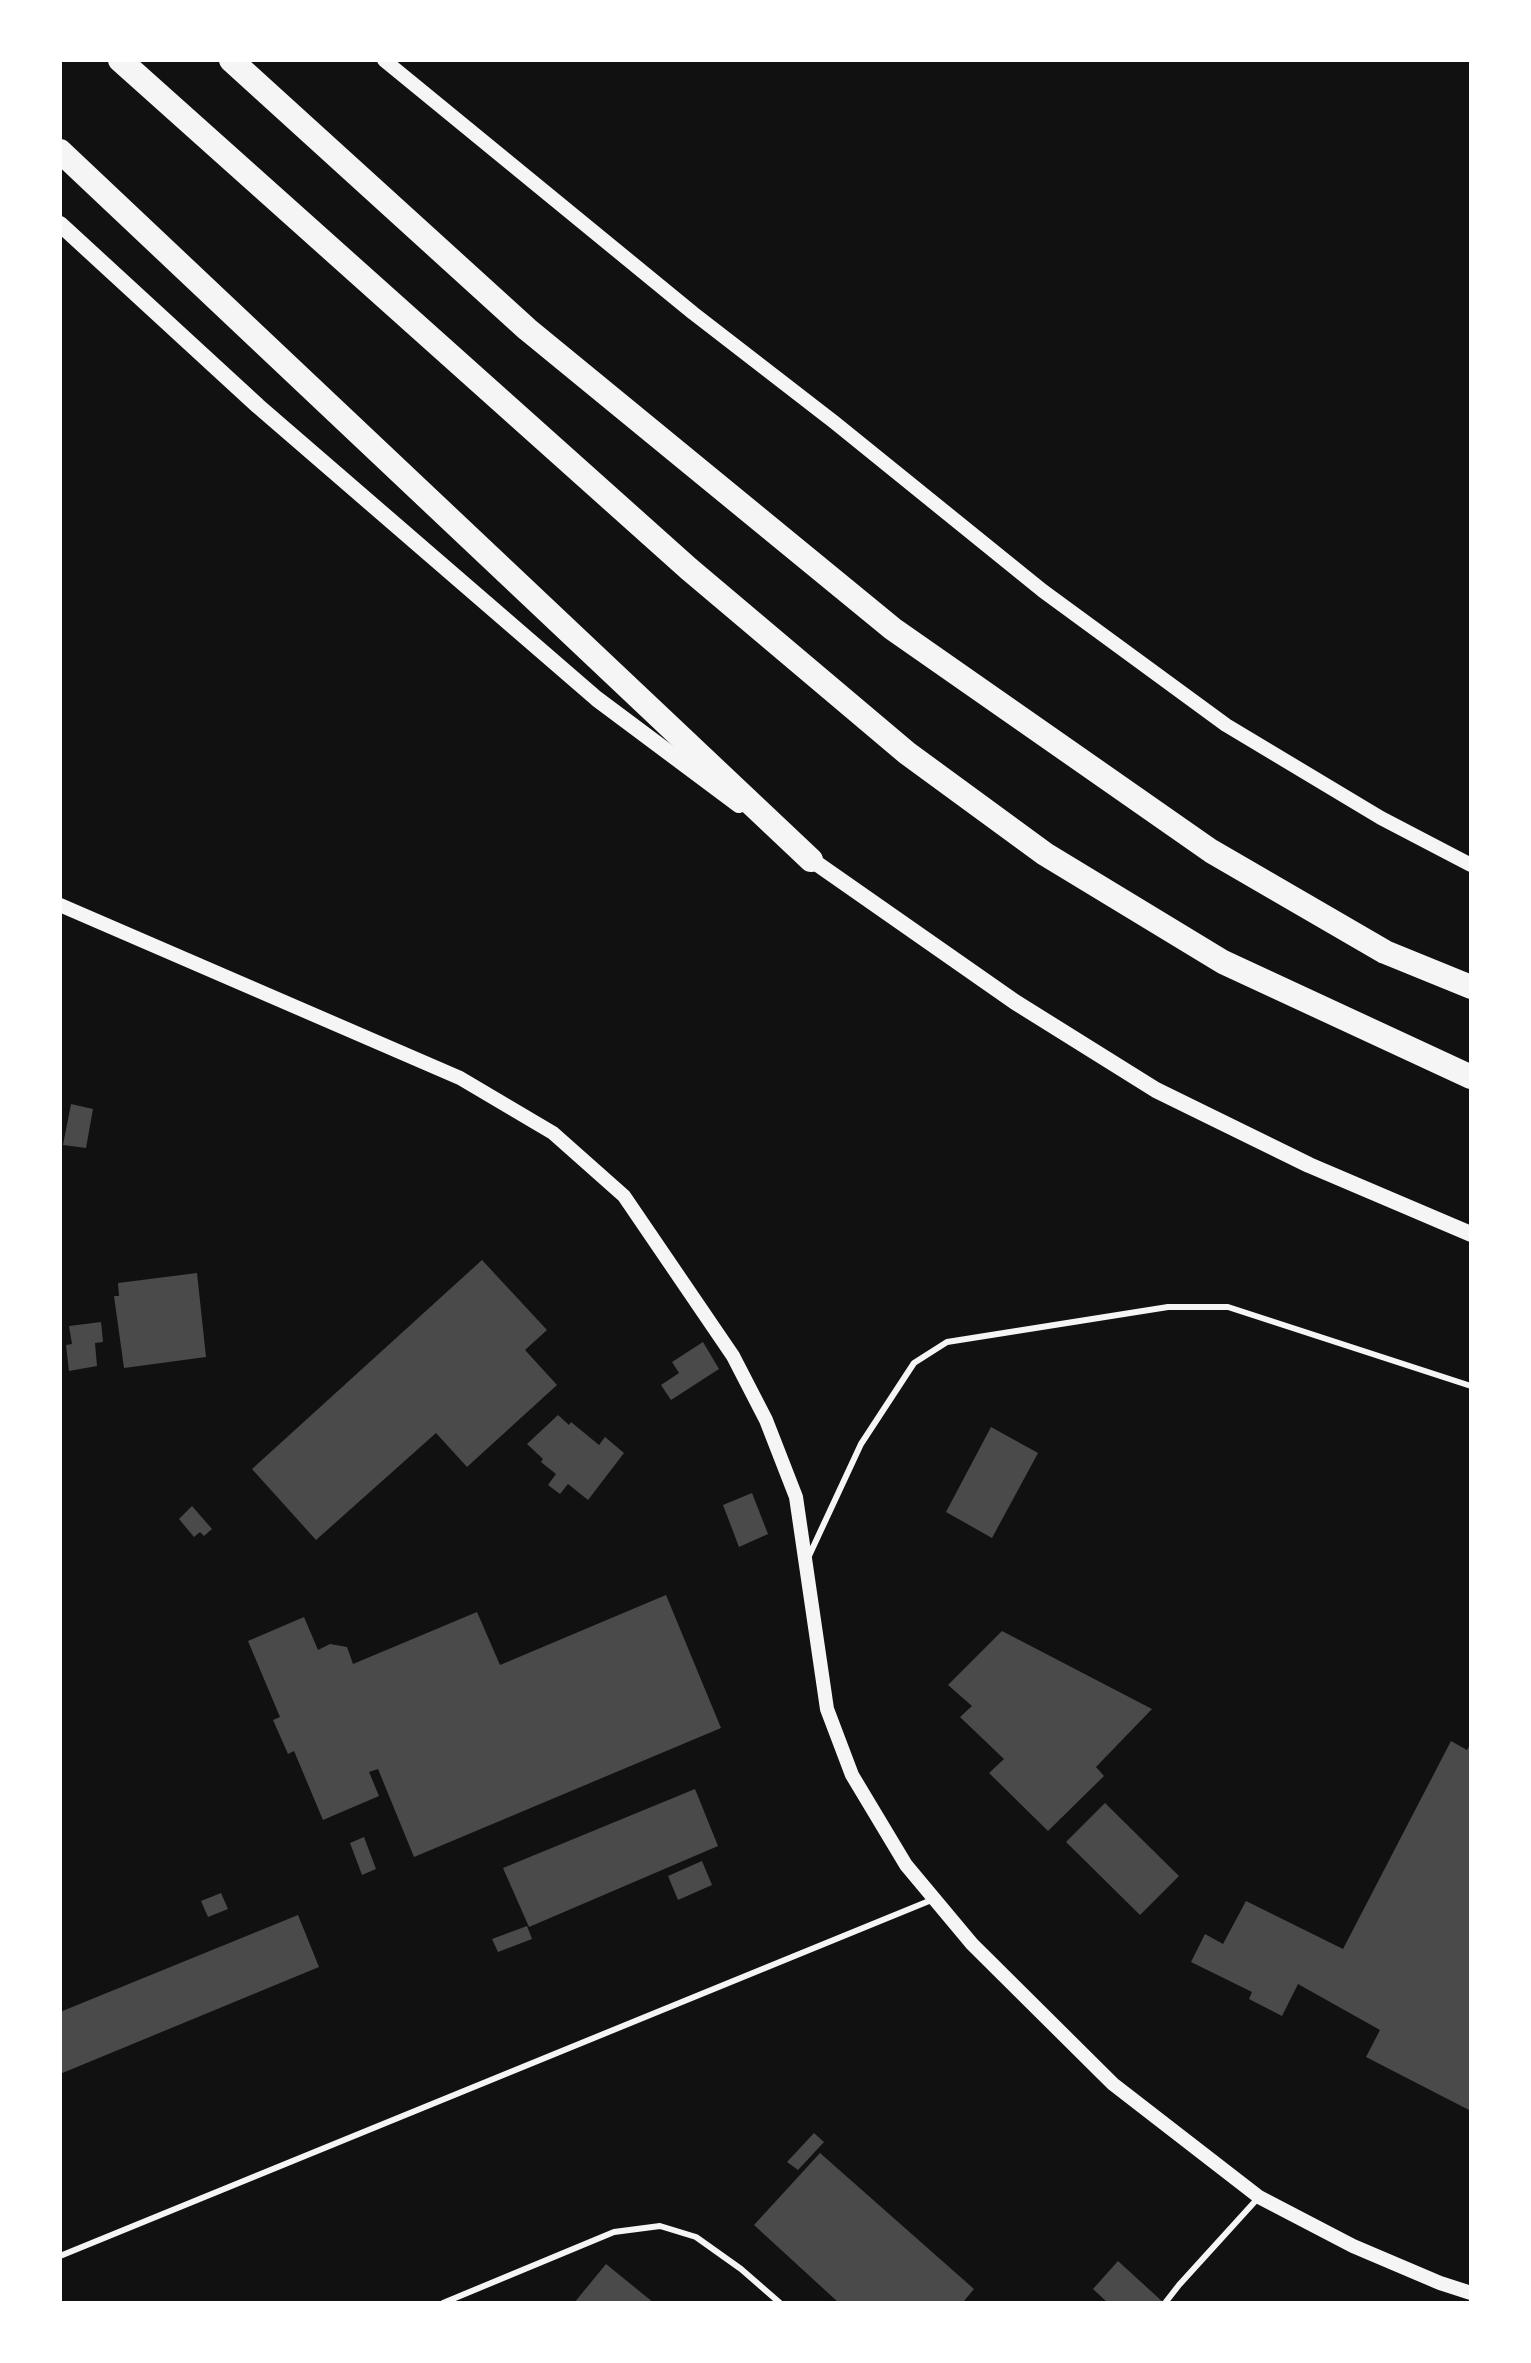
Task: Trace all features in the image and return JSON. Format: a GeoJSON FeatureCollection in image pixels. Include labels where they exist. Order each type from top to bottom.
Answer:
{"type":"FeatureCollection","features":[{"type":"Feature","properties":{"kind":"highway"},"geometry":{"type":"LineString","coordinates":[[120,60],[689,569],[907,753],[1045,854],[1223,962],[1471,1077]]}},
{"type":"Feature","properties":{"kind":"highway"},"geometry":{"type":"LineString","coordinates":[[231,60],[527,329],[893,629],[1211,851],[1385,952],[1471,987]]}},
{"type":"Feature","properties":{"kind":"highway"},"geometry":{"type":"LineString","coordinates":[[60,151],[811,860]]}},
{"type":"Feature","properties":{"kind":"main road"},"geometry":{"type":"LineString","coordinates":[[60,224],[258,406],[597,699],[811,860],[1015,1002],[1156,1090],[1309,1165],[1471,1234]]}},
{"type":"Feature","properties":{"kind":"street"},"geometry":{"type":"LineString","coordinates":[[384,60],[693,313],[1080,618],[1226,725],[1381,818],[1471,865]]}},
{"type":"Feature","properties":{"kind":"street"},"geometry":{"type":"LineString","coordinates":[[60,905],[460,1078],[553,1133],[624,1196],[733,1356],[766,1420],[796,1497],[827,1709],[852,1775],[906,1865],[972,1944],[1113,2084],[1259,2197],[1353,2246],[1471,2293]]}},
{"type":"Feature","properties":{"kind":"lane"},"geometry":{"type":"LineString","coordinates":[[805,1565],[861,1444],[914,1363],[947,1342],[1168,1307],[1228,1307],[1471,1386]]}},
{"type":"Feature","properties":{"kind":"lane"},"geometry":{"type":"LineString","coordinates":[[60,2256],[934,1899]]}},
{"type":"Feature","properties":{"kind":"lane"},"geometry":{"type":"LineString","coordinates":[[1165,2303],[1259,2197]]}},
{"type":"Feature","properties":{"kind":"lane"},"geometry":{"type":"LineString","coordinates":[[443,2303],[614,2232],[660,2226],[696,2237],[741,2269],[780,2303]]}},
{"type":"Feature","properties":{"kind":"building"},"geometry":{"type":"Polygon","coordinates":[[[71,1104],[93,1109],[86,1148],[63,1145],[71,1104]]]}},
{"type":"Feature","properties":{"kind":"building"},"geometry":{"type":"Polygon","coordinates":[[[482,1260],[547,1330],[525,1350],[557,1385],[467,1467],[436,1433],[316,1540],[252,1469],[482,1260]]]}},
{"type":"Feature","properties":{"kind":"building"},"geometry":{"type":"Polygon","coordinates":[[[197,1273],[206,1357],[124,1368],[114,1296],[119,1296],[118,1283],[197,1273]]]}},
{"type":"Feature","properties":{"kind":"building"},"geometry":{"type":"Polygon","coordinates":[[[101,1322],[103,1342],[95,1343],[97,1366],[69,1371],[66,1345],[72,1344],[69,1326],[101,1322]]]}},
{"type":"Feature","properties":{"kind":"building"},"geometry":{"type":"Polygon","coordinates":[[[703,1342],[719,1369],[671,1400],[661,1385],[679,1373],[672,1362],[703,1342]]]}},
{"type":"Feature","properties":{"kind":"building"},"geometry":{"type":"Polygon","coordinates":[[[558,1415],[599,1445],[605,1437],[624,1453],[588,1500],[568,1484],[560,1494],[548,1485],[556,1474],[541,1462],[543,1459],[527,1444],[558,1415]]]}},
{"type":"Feature","properties":{"kind":"building"},"geometry":{"type":"Polygon","coordinates":[[[991,1427],[1038,1453],[992,1538],[946,1512],[991,1427]]]}},
{"type":"Feature","properties":{"kind":"building"},"geometry":{"type":"Polygon","coordinates":[[[752,1493],[768,1534],[739,1547],[723,1505],[752,1493]]]}},
{"type":"Feature","properties":{"kind":"building"},"geometry":{"type":"Polygon","coordinates":[[[192,1506],[212,1529],[204,1536],[200,1532],[194,1537],[179,1519],[192,1506]]]}},
{"type":"Feature","properties":{"kind":"building"},"geometry":{"type":"Polygon","coordinates":[[[666,1595],[721,1728],[414,1857],[378,1769],[369,1772],[379,1796],[323,1820],[294,1751],[288,1754],[273,1720],[280,1717],[248,1641],[304,1617],[318,1650],[330,1644],[347,1647],[353,1664],[477,1612],[500,1665],[666,1595]]]}},
{"type":"Feature","properties":{"kind":"building"},"geometry":{"type":"Polygon","coordinates":[[[1002,1631],[1152,1709],[1096,1767],[1104,1776],[1048,1831],[989,1773],[1004,1759],[960,1717],[972,1706],[948,1685],[1002,1631]]]}},
{"type":"Feature","properties":{"kind":"building"},"geometry":{"type":"Polygon","coordinates":[[[1451,1741],[1467,1750],[1471,1743],[1471,2111],[1366,2057],[1380,2030],[1298,1984],[1282,2016],[1249,1999],[1252,1992],[1191,1962],[1205,1934],[1223,1944],[1246,1901],[1343,1949],[1451,1741]]]}},
{"type":"Feature","properties":{"kind":"building"},"geometry":{"type":"Polygon","coordinates":[[[695,1789],[718,1846],[529,1927],[503,1868],[695,1789]]]}},
{"type":"Feature","properties":{"kind":"building"},"geometry":{"type":"Polygon","coordinates":[[[1105,1803],[1179,1876],[1140,1915],[1066,1842],[1105,1803]]]}},
{"type":"Feature","properties":{"kind":"building"},"geometry":{"type":"Polygon","coordinates":[[[364,1837],[376,1869],[362,1875],[350,1843],[364,1837]]]}},
{"type":"Feature","properties":{"kind":"building"},"geometry":{"type":"Polygon","coordinates":[[[702,1861],[712,1885],[678,1900],[668,1876],[702,1861]]]}},
{"type":"Feature","properties":{"kind":"building"},"geometry":{"type":"Polygon","coordinates":[[[221,1893],[228,1909],[208,1917],[201,1901],[221,1893]]]}},
{"type":"Feature","properties":{"kind":"building"},"geometry":{"type":"Polygon","coordinates":[[[298,1915],[319,1967],[60,2074],[60,2012],[298,1915]]]}},
{"type":"Feature","properties":{"kind":"building"},"geometry":{"type":"Polygon","coordinates":[[[527,1926],[532,1939],[498,1952],[492,1939],[527,1926]]]}},
{"type":"Feature","properties":{"kind":"building"},"geometry":{"type":"Polygon","coordinates":[[[814,2133],[824,2142],[798,2170],[787,2162],[814,2133]]]}},
{"type":"Feature","properties":{"kind":"building"},"geometry":{"type":"Polygon","coordinates":[[[820,2153],[974,2289],[964,2301],[966,2303],[839,2303],[754,2225],[820,2153]]]}},
{"type":"Feature","properties":{"kind":"building"},"geometry":{"type":"Polygon","coordinates":[[[1118,2261],[1164,2303],[1108,2303],[1093,2289],[1118,2261]]]}},
{"type":"Feature","properties":{"kind":"building"},"geometry":{"type":"Polygon","coordinates":[[[606,2264],[654,2303],[574,2303],[606,2264]]]}}]}
